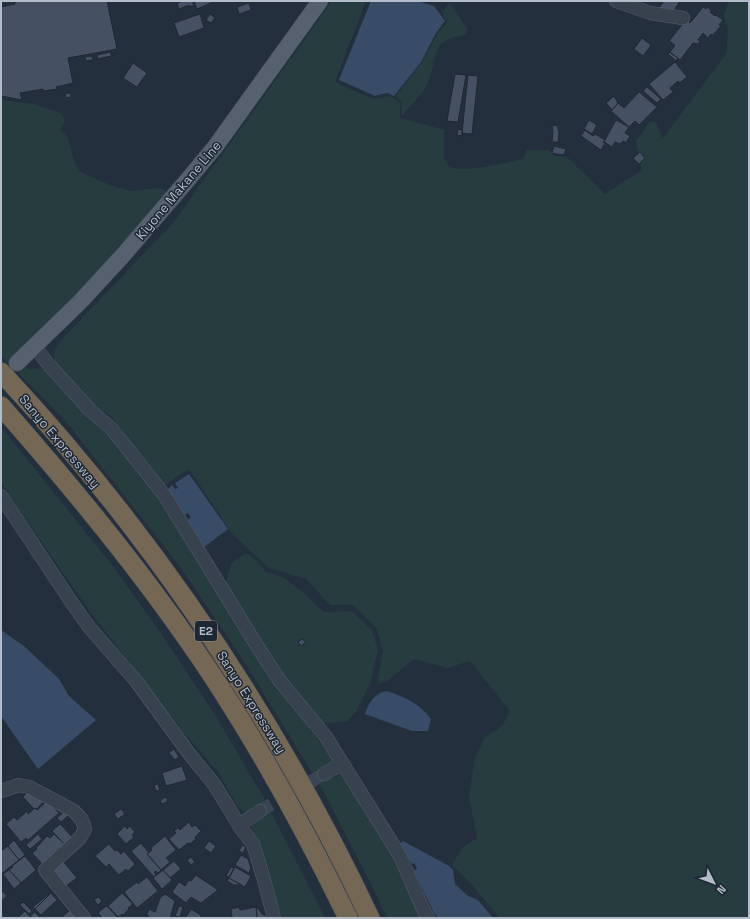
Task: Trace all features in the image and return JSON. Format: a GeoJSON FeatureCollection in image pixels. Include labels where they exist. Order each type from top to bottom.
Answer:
{"type":"FeatureCollection","features":[{"type":"Feature","properties":{"kind":"highway","name":"Sanyo Expressway"},"geometry":{"type":"LineString","coordinates":[[1,372],[65,445],[136,532],[239,678],[315,808],[370,918]]}},
{"type":"Feature","properties":{"kind":"highway","name":"Sanyo Expressway"},"geometry":{"type":"LineString","coordinates":[[1,406],[46,457],[117,545],[182,632],[222,691],[297,817],[348,918]]}},
{"type":"Feature","properties":{"kind":"main road","name":"Kiyone Makane Line"},"geometry":{"type":"LineString","coordinates":[[18,363],[115,264],[185,184],[215,147],[320,1]]}},
{"type":"Feature","properties":{"kind":"street"},"geometry":{"type":"LineString","coordinates":[[616,1],[650,13],[683,18]]}},
{"type":"Feature","properties":{"kind":"street"},"geometry":{"type":"LineString","coordinates":[[35,347],[48,364],[90,410],[111,428],[165,496],[280,681],[326,737],[400,856],[428,918]]}},
{"type":"Feature","properties":{"kind":"street"},"geometry":{"type":"LineString","coordinates":[[1,496],[89,627],[136,681],[191,756],[214,784],[252,844],[264,880],[274,918]]}},
{"type":"Feature","properties":{"kind":"street"},"geometry":{"type":"LineString","coordinates":[[324,774],[342,764]]}},
{"type":"Feature","properties":{"kind":"street"},"geometry":{"type":"LineString","coordinates":[[1,791],[19,785],[29,787],[74,811],[82,820],[85,829],[80,838],[45,870],[84,918]]}},
{"type":"Feature","properties":{"kind":"street"},"geometry":{"type":"LineString","coordinates":[[239,825],[260,811]]}},
{"type":"Feature","properties":{"kind":"green space"},"geometry":{"type":"Polygon","coordinates":[[[332,1],[366,1],[335,82],[370,97],[392,97],[400,103],[400,118],[444,130],[444,157],[449,167],[466,169],[486,167],[523,159],[527,150],[549,150],[555,156],[567,157],[605,194],[642,170],[636,141],[650,122],[656,122],[663,138],[726,54],[728,31],[724,14],[729,1],[749,1],[749,918],[500,918],[470,883],[452,865],[462,848],[477,838],[469,797],[474,761],[484,738],[502,726],[510,711],[470,661],[447,668],[414,659],[386,682],[377,683],[383,651],[376,627],[353,605],[330,605],[306,579],[269,568],[233,535],[189,469],[164,486],[112,417],[85,398],[55,364],[54,351],[64,337],[173,223],[332,1]]]}},
{"type":"Feature","properties":{"kind":"green space"},"geometry":{"type":"Polygon","coordinates":[[[450,3],[467,29],[466,35],[454,37],[440,46],[431,76],[425,89],[402,116],[401,102],[396,96],[422,62],[438,33],[447,23],[442,12],[450,3]]]}},
{"type":"Feature","properties":{"kind":"green space"},"geometry":{"type":"Polygon","coordinates":[[[1,100],[34,104],[61,113],[65,121],[60,129],[68,138],[75,164],[82,173],[110,185],[131,191],[159,188],[169,192],[60,313],[15,358],[28,369],[41,368],[52,375],[111,436],[158,497],[290,703],[332,758],[333,763],[326,780],[340,775],[346,780],[390,851],[421,918],[387,918],[322,789],[247,666],[179,565],[64,419],[2,357],[1,100]]]}},
{"type":"Feature","properties":{"kind":"green space"},"geometry":{"type":"Polygon","coordinates":[[[1,427],[112,565],[160,632],[217,718],[264,798],[325,918],[281,918],[275,896],[251,835],[251,826],[255,820],[249,811],[243,811],[237,806],[218,772],[185,734],[91,613],[8,494],[1,481],[1,427]]]}},
{"type":"Feature","properties":{"kind":"green space"},"geometry":{"type":"Polygon","coordinates":[[[246,553],[254,558],[266,572],[283,577],[324,612],[352,611],[372,630],[378,650],[370,684],[356,712],[347,721],[319,724],[276,670],[225,584],[232,562],[246,553]]]}},
{"type":"Feature","properties":{"kind":"water"},"geometry":{"type":"Polygon","coordinates":[[[371,1],[417,1],[434,6],[445,21],[436,33],[421,62],[394,96],[387,93],[375,96],[339,80],[371,1]]]}},
{"type":"Feature","properties":{"kind":"water"},"geometry":{"type":"Polygon","coordinates":[[[189,474],[228,529],[204,547],[187,521],[191,517],[188,513],[184,515],[167,490],[172,485],[175,489],[178,488],[175,483],[189,474]]]}},
{"type":"Feature","properties":{"kind":"water"},"geometry":{"type":"Polygon","coordinates":[[[1,630],[24,646],[59,679],[69,696],[96,720],[38,769],[1,716],[1,630]]]}},
{"type":"Feature","properties":{"kind":"water"},"geometry":{"type":"Polygon","coordinates":[[[386,691],[405,698],[422,709],[431,719],[428,731],[412,731],[365,714],[372,699],[378,694],[386,691]]]}},
{"type":"Feature","properties":{"kind":"water"},"geometry":{"type":"Polygon","coordinates":[[[403,841],[449,866],[453,870],[455,884],[468,896],[478,900],[493,918],[439,918],[434,913],[414,871],[417,868],[414,863],[412,864],[399,844],[403,841]]]}},
{"type":"Feature","properties":{"kind":"building"},"geometry":{"type":"Polygon","coordinates":[[[15,1],[107,1],[117,49],[68,58],[73,83],[56,87],[57,89],[43,91],[43,89],[20,93],[22,100],[1,96],[1,7],[15,4],[15,1]]]}},
{"type":"Feature","properties":{"kind":"building"},"geometry":{"type":"Polygon","coordinates":[[[179,1],[192,1],[194,5],[189,7],[189,5],[179,9],[177,3],[180,2],[179,1]]]}},
{"type":"Feature","properties":{"kind":"building"},"geometry":{"type":"Polygon","coordinates":[[[194,1],[213,1],[213,2],[197,9],[194,1]]]}},
{"type":"Feature","properties":{"kind":"building"},"geometry":{"type":"Polygon","coordinates":[[[664,1],[680,1],[671,15],[659,8],[664,1]]]}},
{"type":"Feature","properties":{"kind":"building"},"geometry":{"type":"Polygon","coordinates":[[[249,3],[251,10],[239,14],[237,7],[249,3]]]}},
{"type":"Feature","properties":{"kind":"building"},"geometry":{"type":"Polygon","coordinates":[[[703,7],[706,9],[707,7],[712,11],[710,12],[723,20],[719,25],[721,26],[708,38],[703,33],[698,40],[700,41],[698,44],[693,43],[680,60],[670,52],[675,45],[669,41],[686,20],[690,23],[703,7]]]}},
{"type":"Feature","properties":{"kind":"building"},"geometry":{"type":"Polygon","coordinates":[[[200,14],[204,28],[179,37],[174,23],[200,14]]]}},
{"type":"Feature","properties":{"kind":"building"},"geometry":{"type":"Polygon","coordinates":[[[210,14],[215,18],[211,23],[206,20],[210,14]]]}},
{"type":"Feature","properties":{"kind":"building"},"geometry":{"type":"Polygon","coordinates":[[[642,38],[651,45],[643,56],[634,49],[642,38]]]}},
{"type":"Feature","properties":{"kind":"building"},"geometry":{"type":"Polygon","coordinates":[[[111,52],[111,56],[98,59],[97,55],[111,52]]]}},
{"type":"Feature","properties":{"kind":"building"},"geometry":{"type":"Polygon","coordinates":[[[669,52],[678,58],[676,61],[668,54],[669,52]]]}},
{"type":"Feature","properties":{"kind":"building"},"geometry":{"type":"Polygon","coordinates":[[[92,56],[93,60],[86,61],[85,57],[92,56]]]}},
{"type":"Feature","properties":{"kind":"building"},"geometry":{"type":"Polygon","coordinates":[[[675,62],[687,77],[680,83],[678,81],[670,88],[673,92],[663,100],[649,84],[675,62]]]}},
{"type":"Feature","properties":{"kind":"building"},"geometry":{"type":"Polygon","coordinates":[[[133,63],[147,73],[137,87],[123,78],[133,63]]]}},
{"type":"Feature","properties":{"kind":"building"},"geometry":{"type":"Polygon","coordinates":[[[455,74],[466,75],[458,122],[447,121],[455,74]]]}},
{"type":"Feature","properties":{"kind":"building"},"geometry":{"type":"Polygon","coordinates":[[[468,75],[478,76],[472,134],[462,133],[468,75]]]}},
{"type":"Feature","properties":{"kind":"building"},"geometry":{"type":"Polygon","coordinates":[[[647,87],[661,99],[657,103],[643,91],[647,87]]]}},
{"type":"Feature","properties":{"kind":"building"},"geometry":{"type":"Polygon","coordinates":[[[639,92],[657,107],[639,125],[635,121],[629,127],[611,111],[618,103],[624,108],[639,92]]]}},
{"type":"Feature","properties":{"kind":"building"},"geometry":{"type":"Polygon","coordinates":[[[71,93],[71,97],[66,98],[65,94],[71,93]]]}},
{"type":"Feature","properties":{"kind":"building"},"geometry":{"type":"Polygon","coordinates":[[[614,96],[618,103],[612,110],[606,103],[614,96]]]}},
{"type":"Feature","properties":{"kind":"building"},"geometry":{"type":"Polygon","coordinates":[[[589,120],[597,125],[592,134],[584,129],[589,120]]]}},
{"type":"Feature","properties":{"kind":"building"},"geometry":{"type":"Polygon","coordinates":[[[616,120],[629,127],[625,133],[630,136],[626,143],[623,141],[620,144],[615,142],[612,147],[604,142],[616,120]]]}},
{"type":"Feature","properties":{"kind":"building"},"geometry":{"type":"Polygon","coordinates":[[[557,125],[559,133],[558,142],[552,142],[552,126],[557,125]]]}},
{"type":"Feature","properties":{"kind":"building"},"geometry":{"type":"Polygon","coordinates":[[[458,129],[462,130],[462,136],[457,135],[458,129]]]}},
{"type":"Feature","properties":{"kind":"building"},"geometry":{"type":"Polygon","coordinates":[[[585,130],[593,136],[595,134],[605,140],[601,150],[581,136],[585,130]]]}},
{"type":"Feature","properties":{"kind":"building"},"geometry":{"type":"Polygon","coordinates":[[[554,146],[566,149],[564,155],[552,153],[554,146]]]}},
{"type":"Feature","properties":{"kind":"building"},"geometry":{"type":"Polygon","coordinates":[[[640,152],[645,158],[639,164],[633,158],[640,152]]]}},
{"type":"Feature","properties":{"kind":"building"},"geometry":{"type":"Polygon","coordinates":[[[302,639],[306,642],[301,646],[298,642],[302,639]]]}},
{"type":"Feature","properties":{"kind":"building"},"geometry":{"type":"Polygon","coordinates":[[[174,749],[179,757],[175,760],[169,753],[174,749]]]}},
{"type":"Feature","properties":{"kind":"building"},"geometry":{"type":"Polygon","coordinates":[[[182,766],[187,780],[166,786],[162,773],[182,766]]]}},
{"type":"Feature","properties":{"kind":"building"},"geometry":{"type":"Polygon","coordinates":[[[158,784],[160,790],[156,791],[154,785],[158,784]]]}},
{"type":"Feature","properties":{"kind":"building"},"geometry":{"type":"Polygon","coordinates":[[[28,791],[34,797],[36,796],[43,802],[37,809],[34,809],[23,797],[28,791]]]}},
{"type":"Feature","properties":{"kind":"building"},"geometry":{"type":"Polygon","coordinates":[[[165,797],[168,800],[163,804],[160,801],[165,797]]]}},
{"type":"Feature","properties":{"kind":"building"},"geometry":{"type":"Polygon","coordinates":[[[46,802],[59,813],[28,840],[26,838],[21,842],[6,824],[14,817],[17,820],[27,811],[28,814],[35,808],[37,810],[46,802]]]}},
{"type":"Feature","properties":{"kind":"building"},"geometry":{"type":"Polygon","coordinates":[[[121,809],[125,814],[118,819],[114,814],[121,809]]]}},
{"type":"Feature","properties":{"kind":"building"},"geometry":{"type":"Polygon","coordinates":[[[65,811],[69,815],[61,822],[57,818],[65,811]]]}},
{"type":"Feature","properties":{"kind":"building"},"geometry":{"type":"Polygon","coordinates":[[[189,822],[192,827],[195,825],[201,831],[195,837],[196,839],[179,850],[169,839],[176,833],[174,831],[178,828],[180,830],[189,822]]]}},
{"type":"Feature","properties":{"kind":"building"},"geometry":{"type":"Polygon","coordinates":[[[60,824],[72,837],[67,843],[66,842],[64,844],[52,831],[60,824]]]}},
{"type":"Feature","properties":{"kind":"building"},"geometry":{"type":"Polygon","coordinates":[[[125,826],[127,829],[130,826],[135,832],[132,835],[134,837],[126,844],[117,834],[125,826]]]}},
{"type":"Feature","properties":{"kind":"building"},"geometry":{"type":"Polygon","coordinates":[[[38,834],[42,839],[30,849],[26,845],[38,834]]]}},
{"type":"Feature","properties":{"kind":"building"},"geometry":{"type":"Polygon","coordinates":[[[54,834],[64,844],[43,865],[32,853],[47,836],[50,838],[54,834]]]}},
{"type":"Feature","properties":{"kind":"building"},"geometry":{"type":"Polygon","coordinates":[[[165,836],[176,850],[166,858],[170,862],[161,870],[147,854],[152,850],[151,848],[165,836]]]}},
{"type":"Feature","properties":{"kind":"building"},"geometry":{"type":"Polygon","coordinates":[[[14,840],[25,855],[19,860],[8,846],[14,840]]]}},
{"type":"Feature","properties":{"kind":"building"},"geometry":{"type":"Polygon","coordinates":[[[209,841],[216,846],[211,853],[204,848],[209,841]]]}},
{"type":"Feature","properties":{"kind":"building"},"geometry":{"type":"Polygon","coordinates":[[[141,843],[149,853],[147,854],[161,870],[158,873],[156,871],[154,872],[156,875],[154,877],[131,851],[141,843]]]}},
{"type":"Feature","properties":{"kind":"building"},"geometry":{"type":"Polygon","coordinates":[[[109,844],[115,851],[117,850],[121,854],[124,851],[135,864],[128,871],[126,869],[119,875],[109,864],[106,867],[95,856],[109,844]]]}},
{"type":"Feature","properties":{"kind":"building"},"geometry":{"type":"Polygon","coordinates":[[[242,845],[246,847],[243,853],[239,851],[242,845]]]}},
{"type":"Feature","properties":{"kind":"building"},"geometry":{"type":"Polygon","coordinates":[[[8,846],[19,860],[1,874],[1,851],[8,846]]]}},
{"type":"Feature","properties":{"kind":"building"},"geometry":{"type":"Polygon","coordinates":[[[241,855],[248,859],[251,868],[249,873],[235,865],[241,855]]]}},
{"type":"Feature","properties":{"kind":"building"},"geometry":{"type":"Polygon","coordinates":[[[25,856],[36,870],[21,883],[9,870],[25,856]]]}},
{"type":"Feature","properties":{"kind":"building"},"geometry":{"type":"Polygon","coordinates":[[[191,857],[195,862],[191,865],[187,860],[191,857]]]}},
{"type":"Feature","properties":{"kind":"building"},"geometry":{"type":"Polygon","coordinates":[[[63,861],[77,878],[66,886],[54,871],[56,869],[55,867],[63,861]]]}},
{"type":"Feature","properties":{"kind":"building"},"geometry":{"type":"Polygon","coordinates":[[[174,861],[181,869],[170,878],[163,870],[174,861]]]}},
{"type":"Feature","properties":{"kind":"building"},"geometry":{"type":"Polygon","coordinates":[[[231,867],[234,868],[229,877],[226,876],[231,867]]]}},
{"type":"Feature","properties":{"kind":"building"},"geometry":{"type":"Polygon","coordinates":[[[235,867],[251,876],[245,887],[229,878],[235,867]]]}},
{"type":"Feature","properties":{"kind":"building"},"geometry":{"type":"Polygon","coordinates":[[[9,870],[21,883],[14,889],[3,874],[9,870]]]}},
{"type":"Feature","properties":{"kind":"building"},"geometry":{"type":"Polygon","coordinates":[[[163,870],[172,880],[162,889],[153,878],[163,870]]]}},
{"type":"Feature","properties":{"kind":"building"},"geometry":{"type":"Polygon","coordinates":[[[196,875],[218,890],[201,903],[191,897],[186,903],[172,892],[179,882],[185,886],[189,880],[191,881],[196,875]]]}},
{"type":"Feature","properties":{"kind":"building"},"geometry":{"type":"Polygon","coordinates":[[[147,877],[158,891],[137,908],[124,892],[137,882],[138,884],[147,877]]]}},
{"type":"Feature","properties":{"kind":"building"},"geometry":{"type":"Polygon","coordinates":[[[229,878],[241,885],[234,885],[227,881],[229,878]]]}},
{"type":"Feature","properties":{"kind":"building"},"geometry":{"type":"Polygon","coordinates":[[[1,890],[7,896],[1,901],[1,890]]]}},
{"type":"Feature","properties":{"kind":"building"},"geometry":{"type":"Polygon","coordinates":[[[51,893],[57,900],[41,915],[35,909],[51,893]]]}},
{"type":"Feature","properties":{"kind":"building"},"geometry":{"type":"Polygon","coordinates":[[[122,893],[133,904],[123,915],[122,914],[118,917],[108,906],[122,893]]]}},
{"type":"Feature","properties":{"kind":"building"},"geometry":{"type":"Polygon","coordinates":[[[49,894],[35,909],[33,907],[49,894]]]}},
{"type":"Feature","properties":{"kind":"building"},"geometry":{"type":"Polygon","coordinates":[[[165,894],[175,901],[170,918],[150,918],[147,914],[149,909],[155,912],[160,898],[165,894]]]}},
{"type":"Feature","properties":{"kind":"building"},"geometry":{"type":"Polygon","coordinates":[[[98,897],[102,901],[98,905],[94,900],[98,897]]]}},
{"type":"Feature","properties":{"kind":"building"},"geometry":{"type":"Polygon","coordinates":[[[23,902],[32,911],[29,914],[20,905],[23,902]]]}},
{"type":"Feature","properties":{"kind":"building"},"geometry":{"type":"Polygon","coordinates":[[[106,906],[118,918],[103,918],[98,913],[106,906]]]}},
{"type":"Feature","properties":{"kind":"building"},"geometry":{"type":"Polygon","coordinates":[[[179,906],[183,907],[180,917],[175,916],[179,906]]]}},
{"type":"Feature","properties":{"kind":"building"},"geometry":{"type":"Polygon","coordinates":[[[256,906],[263,915],[266,915],[266,918],[257,918],[256,906]]]}},
{"type":"Feature","properties":{"kind":"building"},"geometry":{"type":"Polygon","coordinates":[[[239,907],[240,910],[256,907],[257,918],[232,918],[231,909],[239,907]]]}},
{"type":"Feature","properties":{"kind":"building"},"geometry":{"type":"Polygon","coordinates":[[[191,909],[203,918],[183,918],[184,916],[186,917],[191,909]]]}},
{"type":"Feature","properties":{"kind":"building"},"geometry":{"type":"Polygon","coordinates":[[[70,910],[77,918],[61,918],[70,910]]]}},
{"type":"Feature","properties":{"kind":"building"},"geometry":{"type":"Polygon","coordinates":[[[25,911],[31,918],[18,918],[25,911]]]}},
{"type":"Feature","properties":{"kind":"building"},"geometry":{"type":"Polygon","coordinates":[[[35,912],[40,918],[33,918],[30,916],[35,912]]]}},
{"type":"Feature","properties":{"kind":"tunnel"},"geometry":{"type":"LineString","coordinates":[[260,811],[324,774]]}}]}
